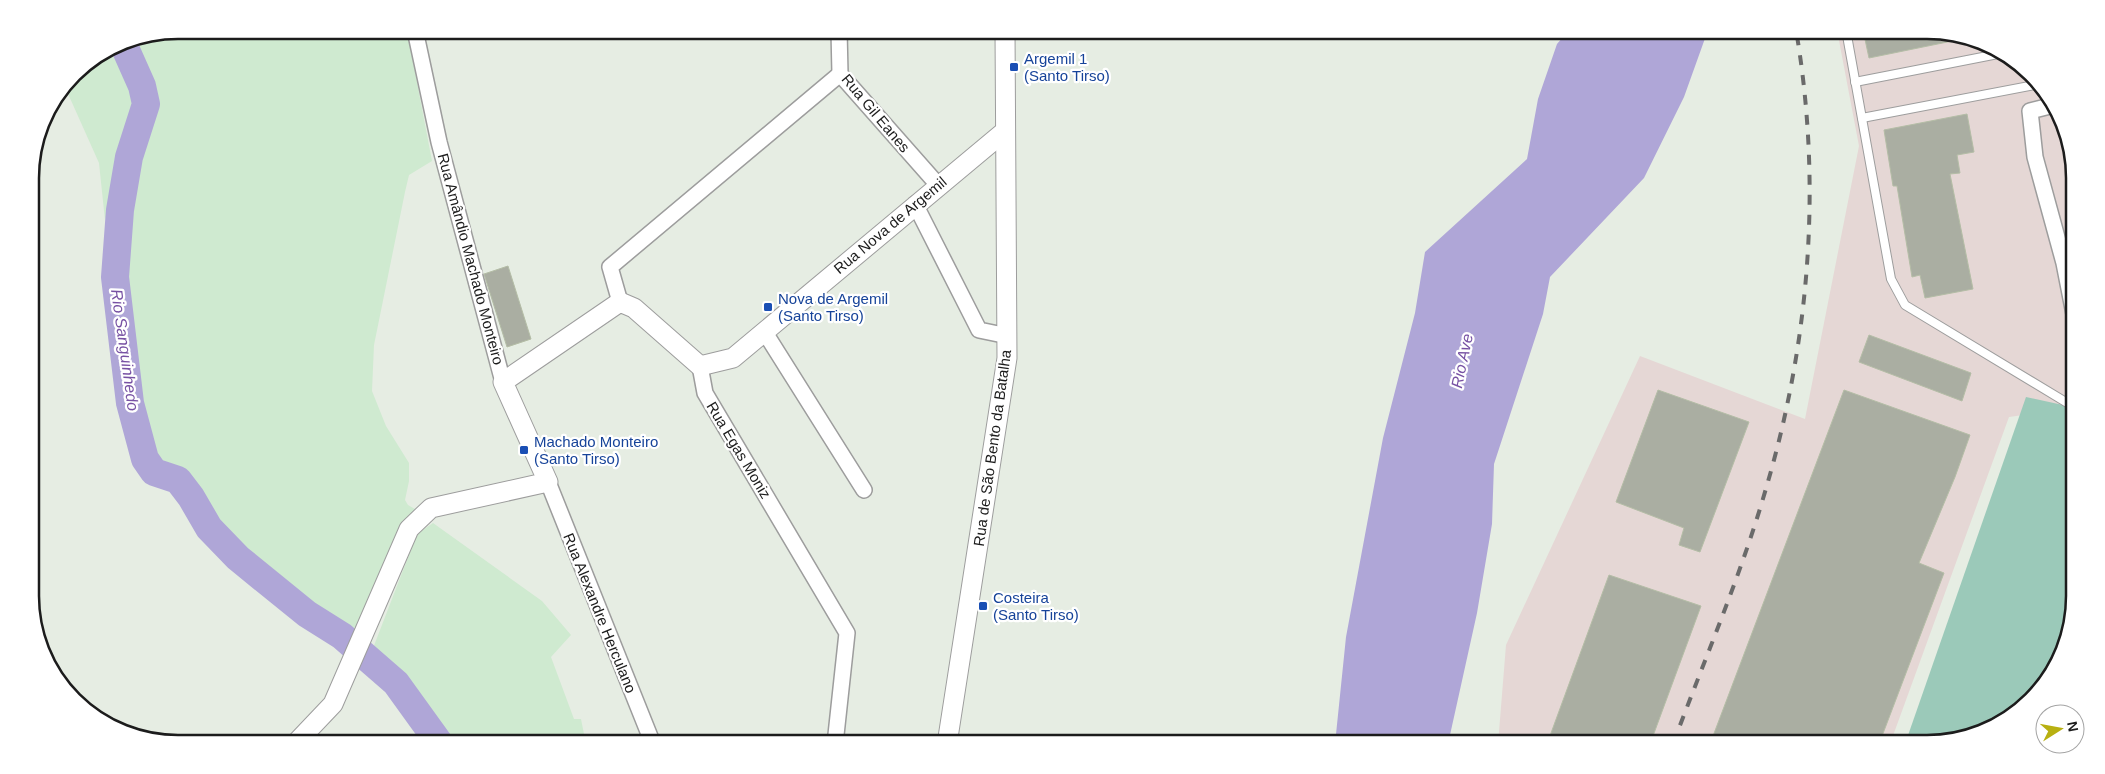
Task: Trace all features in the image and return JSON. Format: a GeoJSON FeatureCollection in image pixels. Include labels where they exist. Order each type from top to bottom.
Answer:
{"type":"FeatureCollection","features":[{"type":"Feature","properties":{"kind":"street","name":"Rua Amândio Machado Monteiro"},"geometry":{"type":"LineString","coordinates":[[418,39],[439,142],[503,382],[548,482]]}},
{"type":"Feature","properties":{"kind":"street","name":"Rua Gil Eanes"},"geometry":{"type":"LineString","coordinates":[[839,39],[840,74],[938,185]]}},
{"type":"Feature","properties":{"kind":"street","name":"Rua de São Bento da Batalha"},"geometry":{"type":"LineString","coordinates":[[948,735],[1007,358],[1005,39]]}},
{"type":"Feature","properties":{"kind":"street"},"geometry":{"type":"LineString","coordinates":[[620,302],[610,267],[840,74]]}},
{"type":"Feature","properties":{"kind":"street"},"geometry":{"type":"LineString","coordinates":[[2047,107],[2030,111],[2035,157],[2066,273]]}},
{"type":"Feature","properties":{"kind":"street","name":"Rua Nova de Argemil"},"geometry":{"type":"LineString","coordinates":[[700,366],[732,358],[1005,131]]}},
{"type":"Feature","properties":{"kind":"street"},"geometry":{"type":"LineString","coordinates":[[916,204],[978,330],[1008,336]]}},
{"type":"Feature","properties":{"kind":"street"},"geometry":{"type":"LineString","coordinates":[[503,382],[620,302]]}},
{"type":"Feature","properties":{"kind":"street"},"geometry":{"type":"LineString","coordinates":[[620,302],[634,308],[700,366]]}},
{"type":"Feature","properties":{"kind":"street"},"geometry":{"type":"LineString","coordinates":[[764,331],[864,490]]}},
{"type":"Feature","properties":{"kind":"street","name":"Rua Egas Moniz"},"geometry":{"type":"LineString","coordinates":[[700,366],[705,393],[847,633],[836,735]]}},
{"type":"Feature","properties":{"kind":"street"},"geometry":{"type":"LineString","coordinates":[[304,735],[333,704],[409,529],[431,508],[548,482]]}},
{"type":"Feature","properties":{"kind":"street","name":"Rua Alexandre Herculano"},"geometry":{"type":"LineString","coordinates":[[548,482],[649,735]]}},
{"type":"Feature","properties":{"kind":"lane"},"geometry":{"type":"LineString","coordinates":[[1848,39],[1891,279],[1906,305],[2066,402]]}},
{"type":"Feature","properties":{"kind":"lane"},"geometry":{"type":"LineString","coordinates":[[1855,82],[1992,55]]}},
{"type":"Feature","properties":{"kind":"lane"},"geometry":{"type":"LineString","coordinates":[[1862,118],[2032,86]]}},
{"type":"Feature","properties":{"kind":"shaded area"},"geometry":{"type":"Polygon","coordinates":[[[1839,39],[1936,39],[1972,46],[1989,53],[2019,73],[2032,86],[2048,108],[2062,142],[2065,160],[2066,409],[2009,417],[1893,735],[1499,735],[1506,645],[1640,356],[1805,419],[1859,146],[1839,39]]]}},
{"type":"Feature","properties":{"kind":"green space"},"geometry":{"type":"Polygon","coordinates":[[[169,39],[409,39],[432,161],[409,175],[374,345],[372,391],[386,426],[409,463],[409,481],[405,500],[408,505],[420,512],[358,626],[348,630],[216,530],[189,482],[162,468],[150,451],[141,416],[123,303],[124,257],[137,161],[155,106],[149,80],[132,46],[151,41],[169,39]]]}},
{"type":"Feature","properties":{"kind":"green space"},"geometry":{"type":"Polygon","coordinates":[[[119,51],[129,72],[138,109],[105,220],[99,163],[68,93],[86,73],[119,51]]]}},
{"type":"Feature","properties":{"kind":"green space"},"geometry":{"type":"Polygon","coordinates":[[[2026,397],[2066,406],[2066,605],[2064,623],[2052,658],[2032,688],[2019,701],[1997,717],[1972,728],[1954,733],[1908,735],[2026,397]]]}},
{"type":"Feature","properties":{"kind":"green space"},"geometry":{"type":"Polygon","coordinates":[[[433,523],[542,601],[571,635],[551,657],[574,719],[581,719],[584,735],[439,735],[401,683],[370,656],[417,534],[433,523]]]}},
{"type":"Feature","properties":{"kind":"water","name":"Rio Ave"},"geometry":{"type":"Polygon","coordinates":[[[1561,39],[1705,39],[1684,97],[1644,178],[1550,277],[1543,314],[1494,464],[1492,524],[1477,613],[1450,735],[1336,735],[1346,637],[1383,438],[1415,313],[1425,252],[1527,159],[1538,99],[1557,44],[1561,39]]]}},
{"type":"Feature","properties":{"kind":"building"},"geometry":{"type":"Polygon","coordinates":[[[1865,39],[1936,39],[1953,41],[1869,58],[1865,39]]]}},
{"type":"Feature","properties":{"kind":"building"},"geometry":{"type":"Polygon","coordinates":[[[1967,114],[1974,152],[1957,155],[1960,173],[1950,174],[1973,289],[1925,298],[1920,275],[1912,277],[1897,186],[1893,186],[1884,130],[1967,114]]]}},
{"type":"Feature","properties":{"kind":"building"},"geometry":{"type":"Polygon","coordinates":[[[508,266],[531,339],[507,347],[484,274],[508,266]]]}},
{"type":"Feature","properties":{"kind":"building"},"geometry":{"type":"Polygon","coordinates":[[[1869,335],[1971,373],[1962,401],[1859,362],[1869,335]]]}},
{"type":"Feature","properties":{"kind":"building"},"geometry":{"type":"Polygon","coordinates":[[[1658,390],[1749,422],[1700,552],[1679,545],[1684,528],[1616,502],[1658,390]]]}},
{"type":"Feature","properties":{"kind":"building"},"geometry":{"type":"Polygon","coordinates":[[[1844,390],[1970,435],[1955,477],[1919,563],[1944,573],[1882,735],[1713,735],[1844,390]]]}},
{"type":"Feature","properties":{"kind":"building"},"geometry":{"type":"Polygon","coordinates":[[[1609,575],[1701,606],[1653,735],[1550,735],[1609,575]]]}},
{"type":"Feature","properties":{"kind":"waterway","name":"Rio Sanguinhedo"},"geometry":{"type":"LineString","coordinates":[[125,49],[142,86],[146,104],[129,157],[120,210],[115,277],[130,403],[145,459],[154,472],[178,480],[191,497],[209,528],[238,558],[307,614],[342,636],[396,683],[434,735]]}},
{"type":"Feature","properties":{"kind":"railway"},"geometry":{"type":"LineString","coordinates":[[1676,735],[1735,583],[1757,518],[1782,429],[1793,373],[1802,317],[1810,202],[1804,87],[1797,39]]}},
{"type":"Feature","properties":{"kind":"place","name":"Argemil 1 (Santo Tirso)"},"geometry":{"type":"Point","coordinates":[1014,67]}},
{"type":"Feature","properties":{"kind":"place","name":"Nova de Argemil (Santo Tirso)"},"geometry":{"type":"Point","coordinates":[768,307]}},
{"type":"Feature","properties":{"kind":"place","name":"Machado Monteiro (Santo Tirso)"},"geometry":{"type":"Point","coordinates":[524,450]}},
{"type":"Feature","properties":{"kind":"place","name":"Costeira (Santo Tirso)"},"geometry":{"type":"Point","coordinates":[983,606]}}]}
